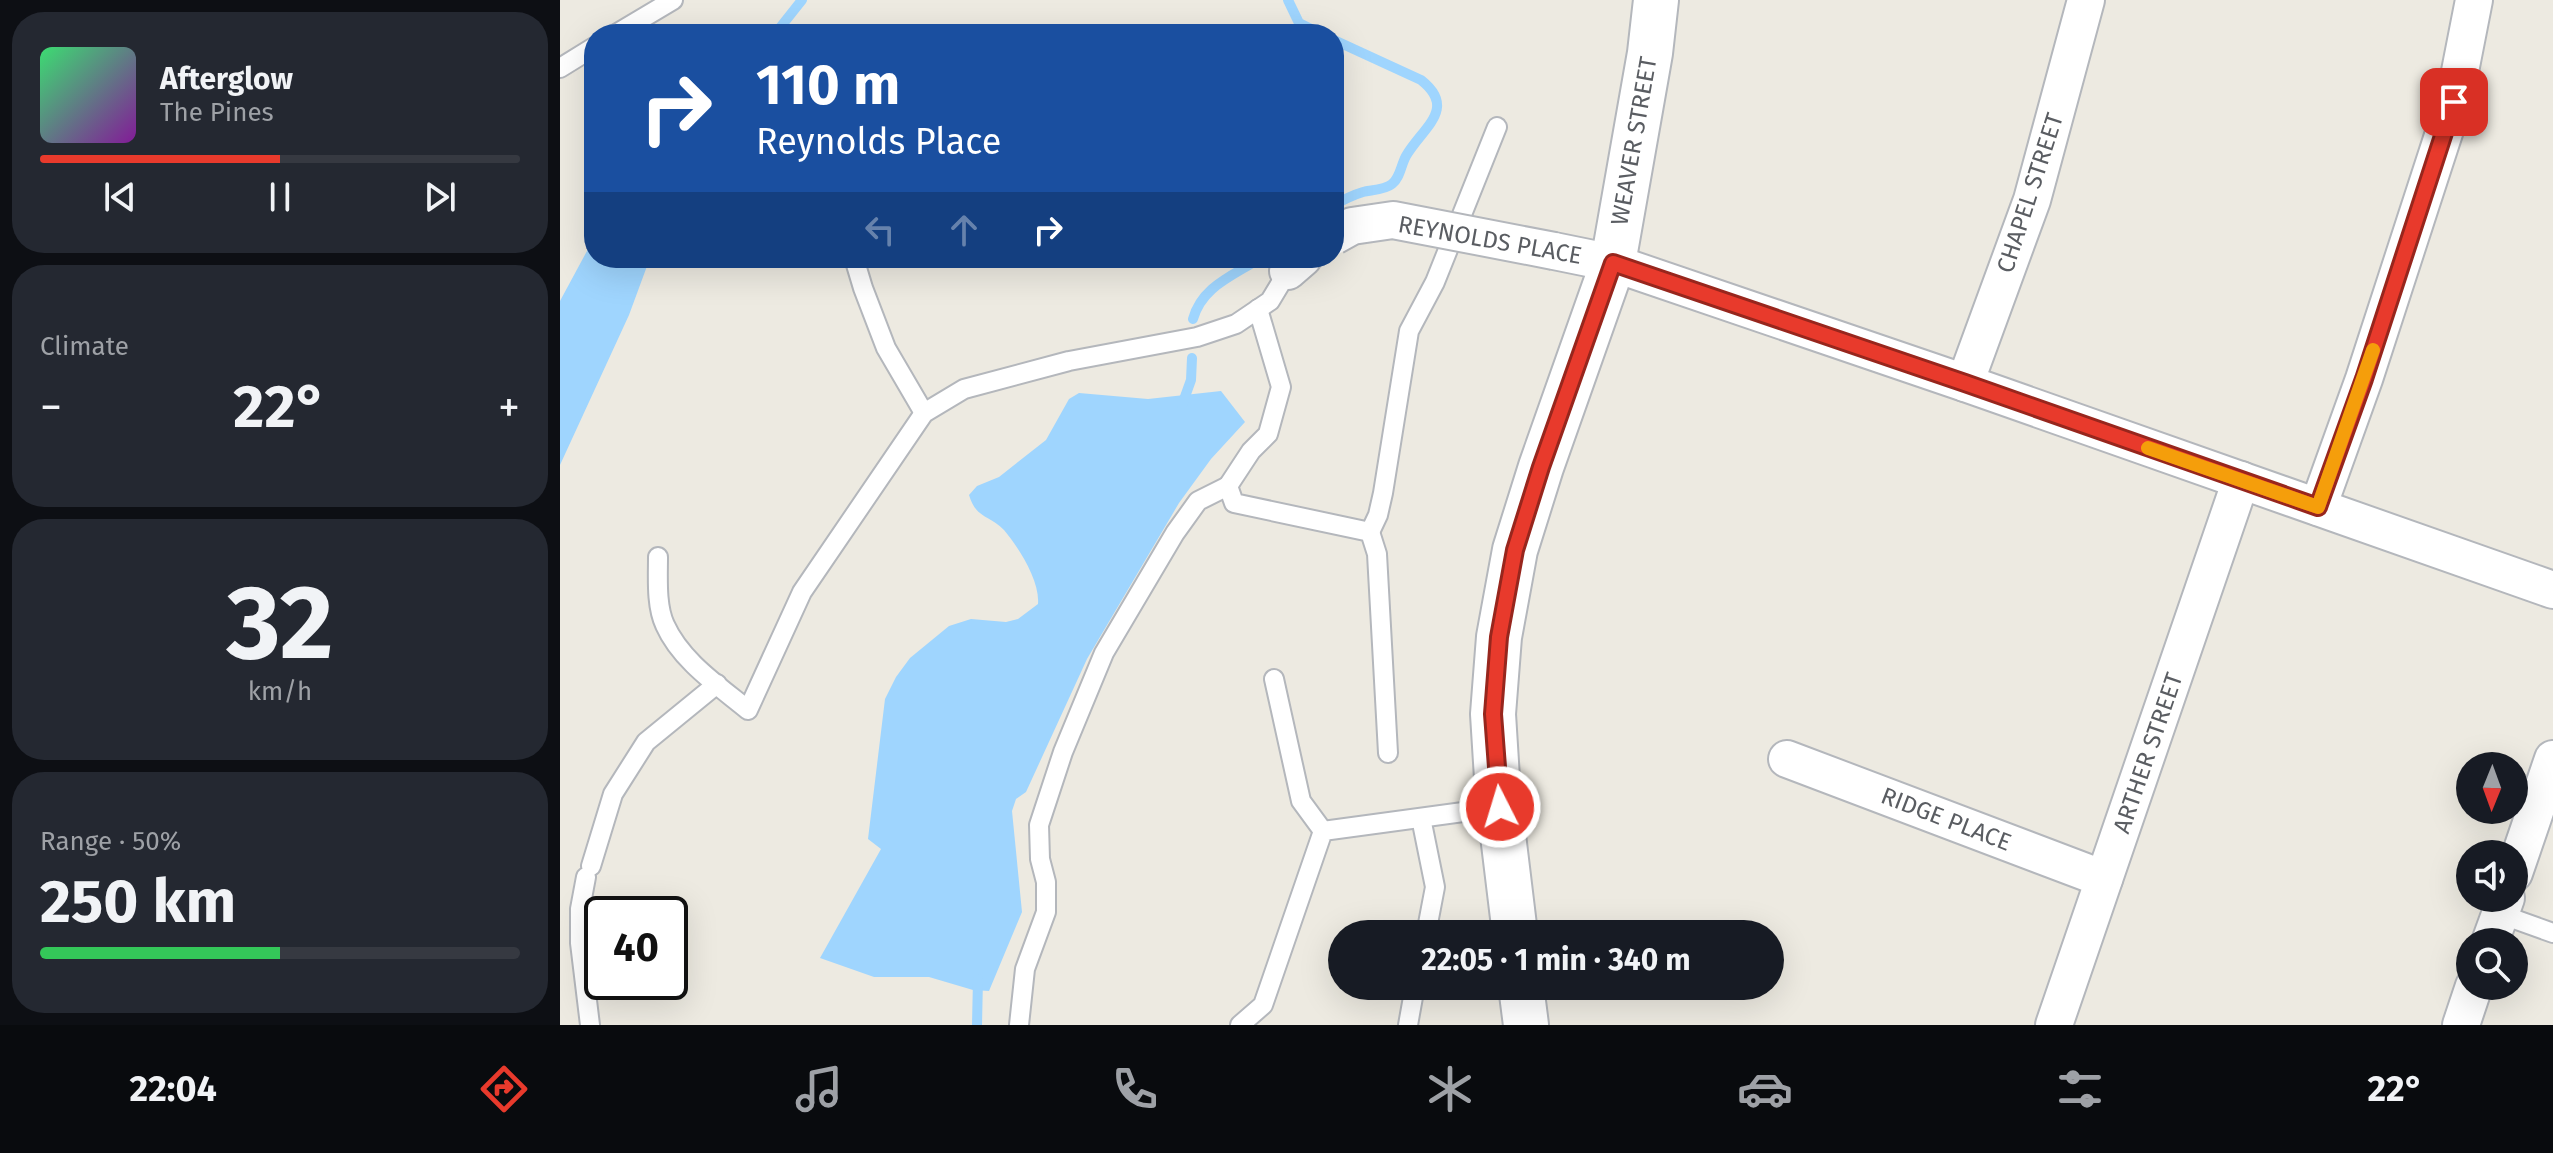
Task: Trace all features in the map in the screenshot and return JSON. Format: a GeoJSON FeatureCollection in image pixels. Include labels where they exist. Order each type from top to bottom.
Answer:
{"type":"FeatureCollection","features":[{"type":"Feature","properties":{"kind":"street","name":"WEAVER STREET"},"geometry":{"type":"LineString","coordinates":[[1513,920],[1493,714],[1499,637],[1515,550],[1613,263],[1650,53],[1656,0]]}},
{"type":"Feature","properties":{"kind":"street","name":"CHAPEL STREET"},"geometry":{"type":"LineString","coordinates":[[1965,383],[2032,200],[2086,0]]}},
{"type":"Feature","properties":{"kind":"street"},"geometry":{"type":"LineString","coordinates":[[2318,507],[2364,379],[2454,102],[2474,0]]}},
{"type":"Feature","properties":{"kind":"street","name":"REYNOLDS PLACE"},"geometry":{"type":"LineString","coordinates":[[1344,230],[1352,226],[1393,220],[1613,263],[2553,590]]}},
{"type":"Feature","properties":{"kind":"street","name":"ARTHER STREET"},"geometry":{"type":"LineString","coordinates":[[2054,1025],[2241,480]]}},
{"type":"Feature","properties":{"kind":"street","name":"RIDGE PLACE"},"geometry":{"type":"LineString","coordinates":[[1787,759],[2104,879]]}},
{"type":"Feature","properties":{"kind":"street"},"geometry":{"type":"LineString","coordinates":[[2525,840],[2553,759]]}},
{"type":"Feature","properties":{"kind":"street"},"geometry":{"type":"LineString","coordinates":[[1523,1000],[1526,1025]]}},
{"type":"Feature","properties":{"kind":"street"},"geometry":{"type":"LineString","coordinates":[[2461,1025],[2469,1000]]}},
{"type":"Feature","properties":{"kind":"lane"},"geometry":{"type":"LineString","coordinates":[[633,24],[673,0]]}},
{"type":"Feature","properties":{"kind":"lane"},"geometry":{"type":"LineString","coordinates":[[560,68],[584,53]]}},
{"type":"Feature","properties":{"kind":"lane"},"geometry":{"type":"LineString","coordinates":[[1388,753],[1377,554],[1370,532],[1383,493],[1409,331],[1435,282],[1497,127]]}},
{"type":"Feature","properties":{"kind":"lane"},"geometry":{"type":"LineString","coordinates":[[857,268],[886,348],[924,413]]}},
{"type":"Feature","properties":{"kind":"lane"},"geometry":{"type":"LineString","coordinates":[[658,557],[658,585],[664,624],[683,654],[748,710],[802,592],[924,413],[964,389],[1069,361],[1197,337],[1236,324],[1270,301],[1293,268]]}},
{"type":"Feature","properties":{"kind":"lane"},"geometry":{"type":"LineString","coordinates":[[1019,1025],[1025,969],[1046,912],[1046,882],[1040,859],[1039,825],[1063,752],[1104,653],[1175,533],[1198,501],[1228,486],[1251,451],[1268,434],[1281,387],[1258,309]]}},
{"type":"Feature","properties":{"kind":"lane"},"geometry":{"type":"LineString","coordinates":[[1228,486],[1234,503],[1370,532]]}},
{"type":"Feature","properties":{"kind":"lane"},"geometry":{"type":"LineString","coordinates":[[1274,679],[1301,801],[1323,831]]}},
{"type":"Feature","properties":{"kind":"lane"},"geometry":{"type":"LineString","coordinates":[[590,1025],[580,943],[580,909],[588,872],[613,794],[646,742],[717,684]]}},
{"type":"Feature","properties":{"kind":"lane"},"geometry":{"type":"LineString","coordinates":[[1323,831],[1500,807]]}},
{"type":"Feature","properties":{"kind":"lane"},"geometry":{"type":"LineString","coordinates":[[1421,818],[1435,887],[1429,920]]}},
{"type":"Feature","properties":{"kind":"lane"},"geometry":{"type":"LineString","coordinates":[[1240,1025],[1263,1005],[1323,831]]}},
{"type":"Feature","properties":{"kind":"lane"},"geometry":{"type":"LineString","coordinates":[[2499,918],[2553,933]]}},
{"type":"Feature","properties":{"kind":"lane"},"geometry":{"type":"LineString","coordinates":[[1408,1025],[1412,1000]]}},
{"type":"Feature","properties":{"kind":"water"},"geometry":{"type":"Polygon","coordinates":[[[584,257],[584,268],[646,268],[629,315],[560,465],[560,301],[584,257]]]}},
{"type":"Feature","properties":{"kind":"water"},"geometry":{"type":"Polygon","coordinates":[[[1221,391],[1245,422],[1211,459],[1179,503],[1087,659],[1026,792],[1016,799],[1012,811],[1022,912],[989,991],[973,990],[929,977],[874,977],[820,958],[881,849],[868,839],[885,699],[896,677],[910,658],[949,626],[971,619],[1006,622],[1018,619],[1038,604],[1036,585],[1022,555],[999,525],[979,513],[969,495],[977,486],[999,477],[1046,440],[1069,399],[1079,393],[1148,399],[1221,391]]]}},
{"type":"Feature","properties":{"kind":"waterway"},"geometry":{"type":"LineString","coordinates":[[783,24],[802,0]]}},
{"type":"Feature","properties":{"kind":"waterway"},"geometry":{"type":"LineString","coordinates":[[1288,0],[1301,24]]}},
{"type":"Feature","properties":{"kind":"waterway"},"geometry":{"type":"LineString","coordinates":[[1344,45],[1421,80],[1437,100],[1433,118],[1406,156],[1395,181],[1382,189],[1359,193],[1344,200]]}},
{"type":"Feature","properties":{"kind":"waterway"},"geometry":{"type":"LineString","coordinates":[[1193,319],[1203,298],[1244,268]]}},
{"type":"Feature","properties":{"kind":"waterway"},"geometry":{"type":"LineString","coordinates":[[1182,405],[1191,380],[1192,358]]}},
{"type":"Feature","properties":{"kind":"waterway"},"geometry":{"type":"LineString","coordinates":[[977,1025],[978,979]]}},
{"type":"Feature","properties":{"kind":"slow traffic"},"geometry":{"type":"LineString","coordinates":[[2148,448],[2318,507],[2373,350]]}},
{"type":"Feature","properties":{"kind":"route"},"geometry":{"type":"LineString","coordinates":[[1500,807],[1493,714],[1499,637],[1515,550],[1613,263],[2318,507],[2364,379],[2454,102]]}}]}
